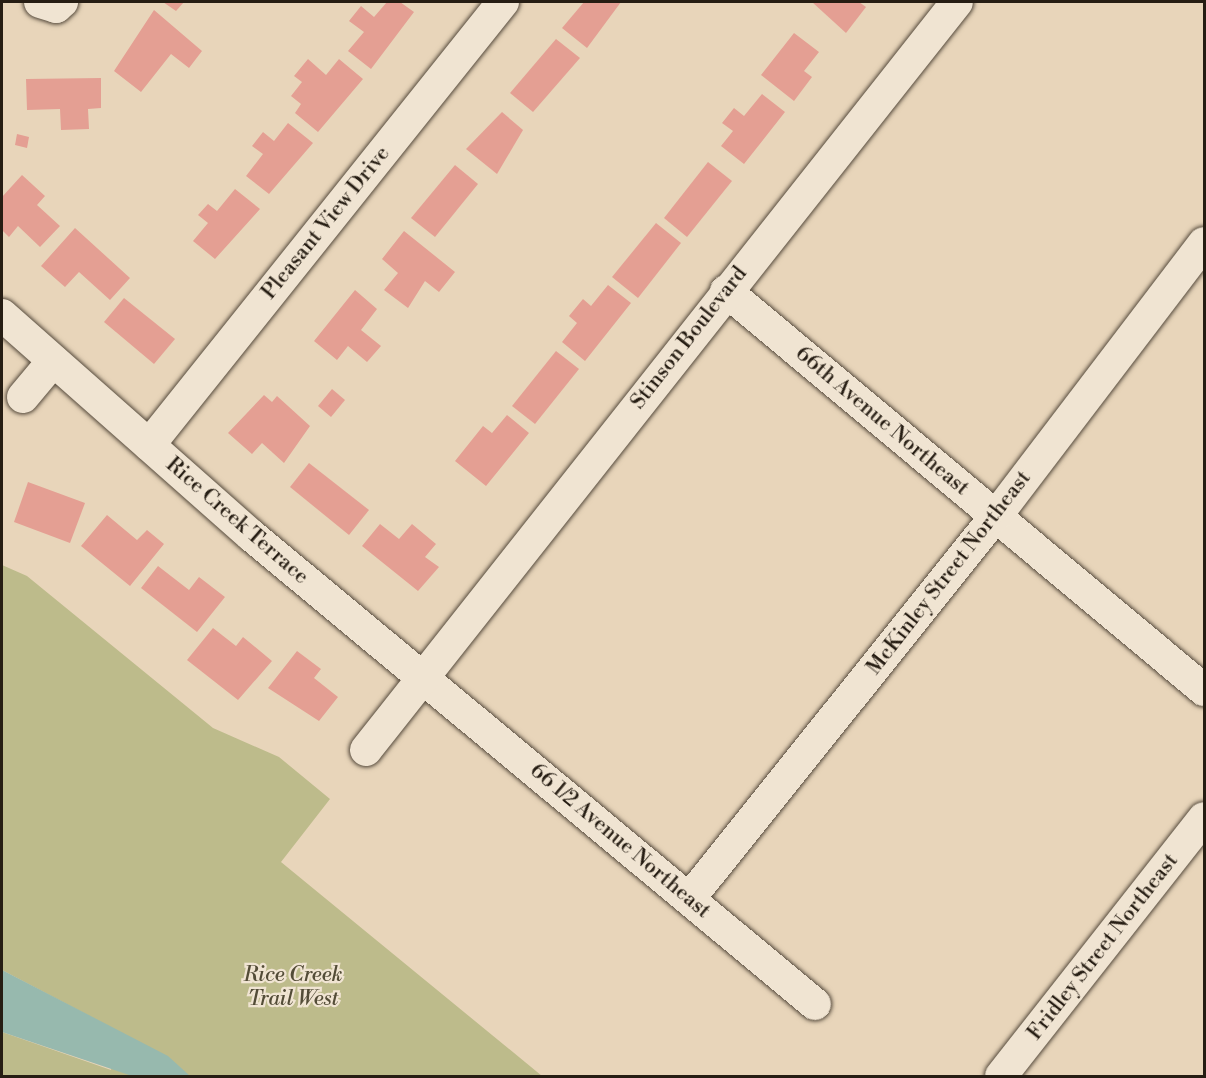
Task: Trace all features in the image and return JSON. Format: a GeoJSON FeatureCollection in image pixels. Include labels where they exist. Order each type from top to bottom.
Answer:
{"type":"FeatureCollection","features":[{"type":"Feature","properties":{"kind":"street"},"geometry":{"type":"LineString","coordinates":[[40,2],[56,7],[62,2]]}},
{"type":"Feature","properties":{"kind":"street","name":"Pleasant View Drive"},"geometry":{"type":"LineString","coordinates":[[150,445],[503,2]]}},
{"type":"Feature","properties":{"kind":"street","name":"Stinson Boulevard"},"geometry":{"type":"LineString","coordinates":[[366,750],[726,291],[957,2]]}},
{"type":"Feature","properties":{"kind":"street","name":"McKinley Street Northeast"},"geometry":{"type":"LineString","coordinates":[[689,899],[996,516],[1204,243]]}},
{"type":"Feature","properties":{"kind":"street","name":"66th Avenue Northeast"},"geometry":{"type":"LineString","coordinates":[[726,291],[1204,690]]}},
{"type":"Feature","properties":{"kind":"street","name":"Rice Creek Terrace"},"geometry":{"type":"LineString","coordinates":[[2,315],[150,445],[424,677]]}},
{"type":"Feature","properties":{"kind":"street"},"geometry":{"type":"LineString","coordinates":[[23,397],[53,361]]}},
{"type":"Feature","properties":{"kind":"street","name":"66 1/2 Avenue Northeast"},"geometry":{"type":"LineString","coordinates":[[424,677],[815,1004]]}},
{"type":"Feature","properties":{"kind":"street","name":"Fridley Street Northeast"},"geometry":{"type":"LineString","coordinates":[[1001,1077],[1204,818]]}},
{"type":"Feature","properties":{"kind":"green space","name":"Rice Creek Trail West"},"geometry":{"type":"Polygon","coordinates":[[[2,565],[27,576],[213,728],[279,757],[330,799],[281,862],[542,1076],[2,1076],[2,1032],[111,1070],[118,1031],[2,970],[2,565]]]}},
{"type":"Feature","properties":{"kind":"water"},"geometry":{"type":"Polygon","coordinates":[[[2,970],[168,1056],[190,1076],[132,1076],[2,1032],[2,970]]]}},
{"type":"Feature","properties":{"kind":"building"},"geometry":{"type":"Polygon","coordinates":[[[163,2],[184,2],[176,11],[163,2]]]}},
{"type":"Feature","properties":{"kind":"building"},"geometry":{"type":"Polygon","coordinates":[[[387,2],[400,2],[414,12],[371,69],[348,51],[364,32],[349,21],[361,6],[374,17],[387,2]]]}},
{"type":"Feature","properties":{"kind":"building"},"geometry":{"type":"Polygon","coordinates":[[[584,2],[621,2],[587,48],[562,28],[584,2]]]}},
{"type":"Feature","properties":{"kind":"building"},"geometry":{"type":"Polygon","coordinates":[[[812,2],[859,2],[866,7],[846,33],[812,2]]]}},
{"type":"Feature","properties":{"kind":"building"},"geometry":{"type":"Polygon","coordinates":[[[154,10],[202,51],[189,68],[171,54],[141,92],[114,71],[154,10]]]}},
{"type":"Feature","properties":{"kind":"building"},"geometry":{"type":"Polygon","coordinates":[[[794,33],[819,52],[804,71],[812,77],[794,101],[761,75],[794,33]]]}},
{"type":"Feature","properties":{"kind":"building"},"geometry":{"type":"Polygon","coordinates":[[[556,39],[580,58],[533,112],[510,93],[556,39]]]}},
{"type":"Feature","properties":{"kind":"building"},"geometry":{"type":"Polygon","coordinates":[[[308,59],[326,75],[339,59],[363,79],[318,132],[295,113],[301,104],[291,96],[302,82],[294,76],[308,59]]]}},
{"type":"Feature","properties":{"kind":"building"},"geometry":{"type":"Polygon","coordinates":[[[101,78],[101,108],[88,109],[89,129],[61,130],[60,109],[27,110],[26,79],[101,78]]]}},
{"type":"Feature","properties":{"kind":"building"},"geometry":{"type":"Polygon","coordinates":[[[762,94],[785,112],[744,164],[721,146],[733,131],[722,123],[734,108],[744,116],[762,94]]]}},
{"type":"Feature","properties":{"kind":"building"},"geometry":{"type":"Polygon","coordinates":[[[502,112],[523,130],[497,174],[466,149],[502,112]]]}},
{"type":"Feature","properties":{"kind":"building"},"geometry":{"type":"Polygon","coordinates":[[[288,123],[313,143],[269,194],[246,176],[263,154],[252,146],[263,132],[274,141],[288,123]]]}},
{"type":"Feature","properties":{"kind":"building"},"geometry":{"type":"Polygon","coordinates":[[[17,134],[29,137],[27,148],[15,145],[17,134]]]}},
{"type":"Feature","properties":{"kind":"building"},"geometry":{"type":"Polygon","coordinates":[[[708,162],[732,181],[687,237],[664,218],[708,162]]]}},
{"type":"Feature","properties":{"kind":"building"},"geometry":{"type":"Polygon","coordinates":[[[455,165],[478,184],[435,237],[411,218],[455,165]]]}},
{"type":"Feature","properties":{"kind":"building"},"geometry":{"type":"Polygon","coordinates":[[[22,175],[45,196],[37,205],[60,226],[40,247],[18,226],[9,237],[2,230],[2,197],[22,175]]]}},
{"type":"Feature","properties":{"kind":"building"},"geometry":{"type":"Polygon","coordinates":[[[235,189],[260,209],[215,259],[193,241],[208,223],[198,215],[208,204],[217,211],[235,189]]]}},
{"type":"Feature","properties":{"kind":"building"},"geometry":{"type":"Polygon","coordinates":[[[656,223],[681,243],[638,298],[612,277],[656,223]]]}},
{"type":"Feature","properties":{"kind":"building"},"geometry":{"type":"Polygon","coordinates":[[[75,228],[130,278],[110,300],[79,272],[65,287],[41,266],[75,228]]]}},
{"type":"Feature","properties":{"kind":"building"},"geometry":{"type":"Polygon","coordinates":[[[404,231],[455,272],[439,292],[425,281],[408,308],[384,290],[398,273],[382,259],[404,231]]]}},
{"type":"Feature","properties":{"kind":"building"},"geometry":{"type":"Polygon","coordinates":[[[608,285],[631,303],[585,361],[562,342],[577,323],[569,316],[583,299],[591,306],[608,285]]]}},
{"type":"Feature","properties":{"kind":"building"},"geometry":{"type":"Polygon","coordinates":[[[355,290],[377,309],[361,330],[381,346],[367,362],[348,346],[337,360],[314,341],[355,290]]]}},
{"type":"Feature","properties":{"kind":"building"},"geometry":{"type":"Polygon","coordinates":[[[124,298],[175,339],[154,364],[104,322],[124,298]]]}},
{"type":"Feature","properties":{"kind":"building"},"geometry":{"type":"Polygon","coordinates":[[[556,351],[579,369],[535,424],[512,406],[556,351]]]}},
{"type":"Feature","properties":{"kind":"building"},"geometry":{"type":"Polygon","coordinates":[[[332,389],[345,400],[331,417],[318,406],[332,389]]]}},
{"type":"Feature","properties":{"kind":"building"},"geometry":{"type":"Polygon","coordinates":[[[264,395],[272,402],[277,396],[310,426],[284,463],[262,443],[252,454],[228,433],[264,395]]]}},
{"type":"Feature","properties":{"kind":"building"},"geometry":{"type":"Polygon","coordinates":[[[507,415],[529,433],[486,486],[455,461],[483,426],[492,433],[507,415]]]}},
{"type":"Feature","properties":{"kind":"building"},"geometry":{"type":"Polygon","coordinates":[[[309,463],[369,510],[349,535],[290,487],[309,463]]]}},
{"type":"Feature","properties":{"kind":"building"},"geometry":{"type":"Polygon","coordinates":[[[28,482],[85,503],[70,543],[14,522],[28,482]]]}},
{"type":"Feature","properties":{"kind":"building"},"geometry":{"type":"Polygon","coordinates":[[[107,515],[137,540],[147,530],[164,544],[130,586],[81,546],[107,515]]]}},
{"type":"Feature","properties":{"kind":"building"},"geometry":{"type":"Polygon","coordinates":[[[380,524],[399,539],[412,524],[436,544],[425,557],[439,567],[418,591],[362,546],[380,524]]]}},
{"type":"Feature","properties":{"kind":"building"},"geometry":{"type":"Polygon","coordinates":[[[158,566],[189,590],[199,577],[225,597],[197,632],[141,588],[158,566]]]}},
{"type":"Feature","properties":{"kind":"building"},"geometry":{"type":"Polygon","coordinates":[[[213,628],[236,646],[243,637],[272,661],[238,700],[187,660],[213,628]]]}},
{"type":"Feature","properties":{"kind":"building"},"geometry":{"type":"Polygon","coordinates":[[[297,651],[321,669],[314,678],[338,697],[319,721],[268,688],[297,651]]]}}]}
